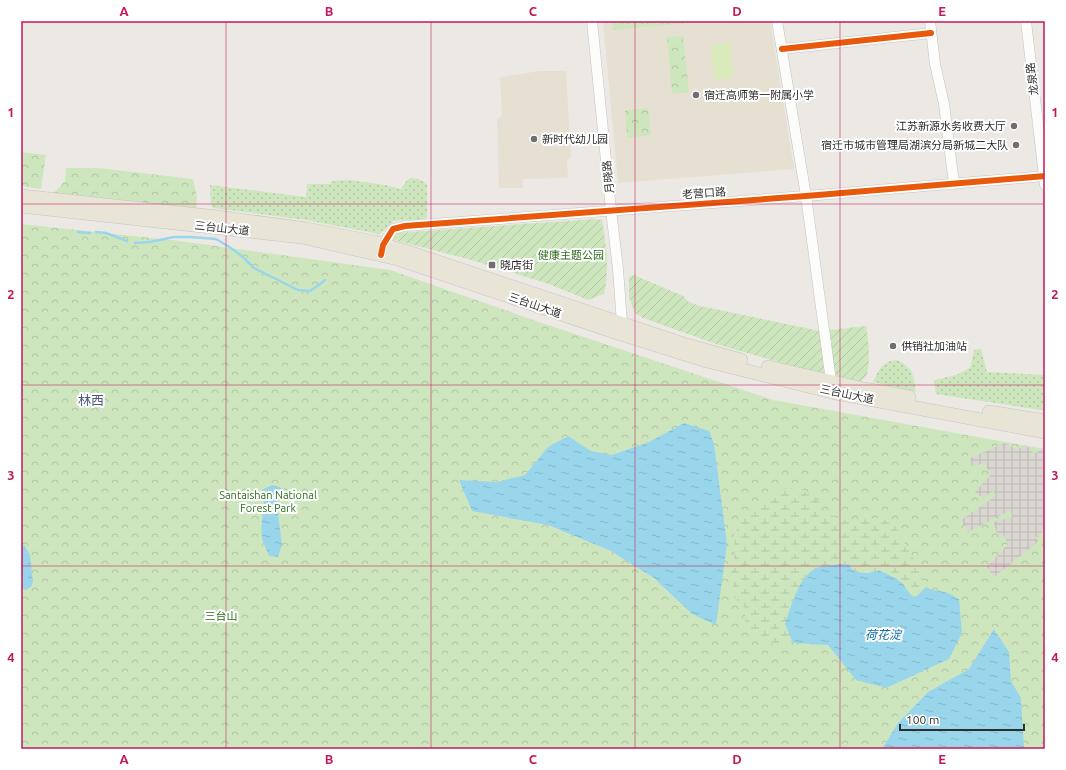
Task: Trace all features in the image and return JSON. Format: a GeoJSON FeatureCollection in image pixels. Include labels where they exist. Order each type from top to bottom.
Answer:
{"type":"FeatureCollection","features":[{"type":"Feature","properties":{"kind":"main road","name":"三台山大道"},"geometry":{"type":"LineString","coordinates":[[21,196],[217,217],[307,229],[374,242],[382,250],[398,259],[620,328],[707,361],[1045,432]]}},
{"type":"Feature","properties":{"kind":"main road","name":"三台山大道"},"geometry":{"type":"LineString","coordinates":[[21,206],[302,237],[382,250]]}},
{"type":"Feature","properties":{"kind":"main road","name":"三台山大道"},"geometry":{"type":"LineString","coordinates":[[834,387],[864,389],[980,411],[1045,421]]}},
{"type":"Feature","properties":{"kind":"street","name":"月晓路"},"geometry":{"type":"LineString","coordinates":[[592,21],[618,269],[620,328]]}},
{"type":"Feature","properties":{"kind":"street"},"geometry":{"type":"LineString","coordinates":[[777,21],[806,196],[834,387]]}},
{"type":"Feature","properties":{"kind":"street"},"geometry":{"type":"LineString","coordinates":[[930,21],[935,64],[944,104],[954,184]]}},
{"type":"Feature","properties":{"kind":"street","name":"龙泉路"},"geometry":{"type":"LineString","coordinates":[[1026,21],[1045,179]]}},
{"type":"Feature","properties":{"kind":"street"},"geometry":{"type":"LineString","coordinates":[[782,50],[931,33]]}},
{"type":"Feature","properties":{"kind":"street","name":"老营口路"},"geometry":{"type":"LineString","coordinates":[[382,250],[393,229],[406,226],[954,184],[1045,179]]}},
{"type":"Feature","properties":{"kind":"shaded area","name":"宿迁高师第一附属小学"},"geometry":{"type":"Polygon","coordinates":[[[603,21],[770,21],[794,169],[618,183],[603,21]]]}},
{"type":"Feature","properties":{"kind":"shaded area","name":"新时代幼儿园"},"geometry":{"type":"Polygon","coordinates":[[[540,71],[566,71],[571,158],[567,159],[568,178],[523,179],[523,188],[499,188],[497,119],[502,115],[500,77],[540,71]]]}},
{"type":"Feature","properties":{"kind":"shaded area"},"geometry":{"type":"Polygon","coordinates":[[[1005,443],[1017,450],[1026,445],[1033,452],[1028,459],[1045,446],[1045,529],[1035,538],[1039,541],[994,577],[987,567],[1008,544],[1003,534],[998,536],[993,522],[1012,517],[1011,510],[968,532],[961,520],[996,496],[993,491],[983,498],[975,492],[991,475],[984,463],[972,466],[970,458],[1005,443]]]}},
{"type":"Feature","properties":{"kind":"green space"},"geometry":{"type":"Polygon","coordinates":[[[613,21],[710,21],[613,30],[613,21]]]}},
{"type":"Feature","properties":{"kind":"green space"},"geometry":{"type":"Polygon","coordinates":[[[683,36],[689,92],[672,94],[667,37],[683,36]]]}},
{"type":"Feature","properties":{"kind":"green space"},"geometry":{"type":"Polygon","coordinates":[[[730,43],[733,78],[715,80],[711,45],[730,43]]]}},
{"type":"Feature","properties":{"kind":"green space"},"geometry":{"type":"Polygon","coordinates":[[[648,108],[651,135],[627,138],[625,110],[648,108]]]}},
{"type":"Feature","properties":{"kind":"green space"},"geometry":{"type":"Polygon","coordinates":[[[21,152],[46,155],[41,189],[21,186],[21,152]]]}},
{"type":"Feature","properties":{"kind":"green space"},"geometry":{"type":"Polygon","coordinates":[[[66,168],[98,168],[193,179],[197,197],[196,208],[53,194],[65,181],[66,168]]]}},
{"type":"Feature","properties":{"kind":"green space"},"geometry":{"type":"Polygon","coordinates":[[[412,178],[420,180],[427,185],[427,217],[424,219],[394,221],[379,234],[306,220],[213,208],[211,205],[210,185],[306,197],[307,184],[331,184],[331,181],[350,180],[401,189],[407,180],[412,178]]]}},
{"type":"Feature","properties":{"kind":"green space","name":"健康主题公园"},"geometry":{"type":"Polygon","coordinates":[[[595,219],[602,220],[606,248],[607,275],[604,294],[588,300],[549,284],[468,259],[394,240],[392,236],[396,233],[595,219]]]}},
{"type":"Feature","properties":{"kind":"green space","name":"Santaishan National Forest Park"},"geometry":{"type":"Polygon","coordinates":[[[21,224],[180,241],[390,270],[542,323],[773,400],[1045,449],[1045,749],[21,749],[21,224]]]}},
{"type":"Feature","properties":{"kind":"green space"},"geometry":{"type":"Polygon","coordinates":[[[634,275],[683,296],[689,302],[700,306],[820,331],[866,326],[869,357],[867,374],[861,381],[856,381],[789,365],[716,344],[643,318],[635,313],[629,298],[629,277],[634,275]]]}},
{"type":"Feature","properties":{"kind":"green space"},"geometry":{"type":"Polygon","coordinates":[[[981,349],[987,372],[1045,375],[1045,409],[1040,410],[936,394],[934,380],[956,375],[970,368],[974,350],[981,349]]]}},
{"type":"Feature","properties":{"kind":"green space"},"geometry":{"type":"Polygon","coordinates":[[[897,360],[910,369],[916,392],[873,382],[884,364],[897,360]]]}},
{"type":"Feature","properties":{"kind":"green space"},"geometry":{"type":"Polygon","coordinates":[[[790,488],[801,490],[814,497],[827,513],[838,518],[850,521],[877,518],[892,522],[913,557],[926,587],[914,597],[910,595],[906,587],[875,572],[867,573],[854,570],[785,624],[793,643],[787,645],[772,644],[752,631],[746,625],[744,607],[735,598],[731,590],[734,583],[734,535],[746,512],[779,490],[790,488]]]}},
{"type":"Feature","properties":{"kind":"water"},"geometry":{"type":"Polygon","coordinates":[[[684,423],[709,431],[714,444],[727,544],[716,625],[692,614],[654,578],[611,551],[548,525],[472,511],[459,480],[497,482],[525,475],[548,447],[568,436],[591,451],[612,455],[649,442],[684,423]]]}},
{"type":"Feature","properties":{"kind":"water"},"geometry":{"type":"Polygon","coordinates":[[[272,485],[284,489],[280,495],[277,505],[282,545],[278,557],[269,556],[262,538],[264,489],[272,485]]]}},
{"type":"Feature","properties":{"kind":"water"},"geometry":{"type":"Polygon","coordinates":[[[21,544],[25,546],[30,555],[33,582],[31,587],[26,590],[21,588],[21,544]]]}},
{"type":"Feature","properties":{"kind":"water","name":"荷花淀"},"geometry":{"type":"Polygon","coordinates":[[[849,564],[853,570],[862,573],[870,573],[879,570],[900,581],[914,597],[926,587],[948,593],[959,599],[962,633],[949,659],[886,688],[856,680],[828,645],[793,643],[785,624],[802,581],[815,569],[823,566],[849,564]]]}},
{"type":"Feature","properties":{"kind":"water"},"geometry":{"type":"Polygon","coordinates":[[[994,629],[1009,652],[1011,681],[1021,698],[1024,749],[882,749],[898,723],[928,692],[969,669],[994,629]]]}},
{"type":"Feature","properties":{"kind":"waterway"},"geometry":{"type":"LineString","coordinates":[[78,232],[90,233]]}},
{"type":"Feature","properties":{"kind":"waterway"},"geometry":{"type":"LineString","coordinates":[[96,232],[106,233],[127,241]]}},
{"type":"Feature","properties":{"kind":"waterway"},"geometry":{"type":"LineString","coordinates":[[135,243],[150,242],[174,237],[216,239],[231,248],[254,268],[298,290],[310,291],[325,280]]}},
{"type":"Feature","properties":{"kind":"cycle path"},"geometry":{"type":"LineString","coordinates":[[782,49],[931,33]]}},
{"type":"Feature","properties":{"kind":"cycle path"},"geometry":{"type":"LineString","coordinates":[[381,255],[383,245],[393,229],[405,226],[806,196],[1045,176]]}},
{"type":"Feature","properties":{"kind":"place","name":"宿迁高师第一附属小学"},"geometry":{"type":"Point","coordinates":[696,95]}},
{"type":"Feature","properties":{"kind":"place","name":"江苏新源水务收费大厅"},"geometry":{"type":"Point","coordinates":[1014,126]}},
{"type":"Feature","properties":{"kind":"place","name":"新时代幼儿园"},"geometry":{"type":"Point","coordinates":[534,139]}},
{"type":"Feature","properties":{"kind":"place","name":"宿迁市城市管理局湖滨分局新城二大队"},"geometry":{"type":"Point","coordinates":[1016,145]}},
{"type":"Feature","properties":{"kind":"place","name":"晓店街"},"geometry":{"type":"Point","coordinates":[492,265]}},
{"type":"Feature","properties":{"kind":"place","name":"供销社加油站"},"geometry":{"type":"Point","coordinates":[893,346]}},
{"type":"Feature","properties":{"kind":"district","name":"林西"},"geometry":{"type":"Point","coordinates":[91,400]}},
{"type":"Feature","properties":{"kind":"park label","name":"三台山"},"geometry":{"type":"Point","coordinates":[221,616]}}]}
